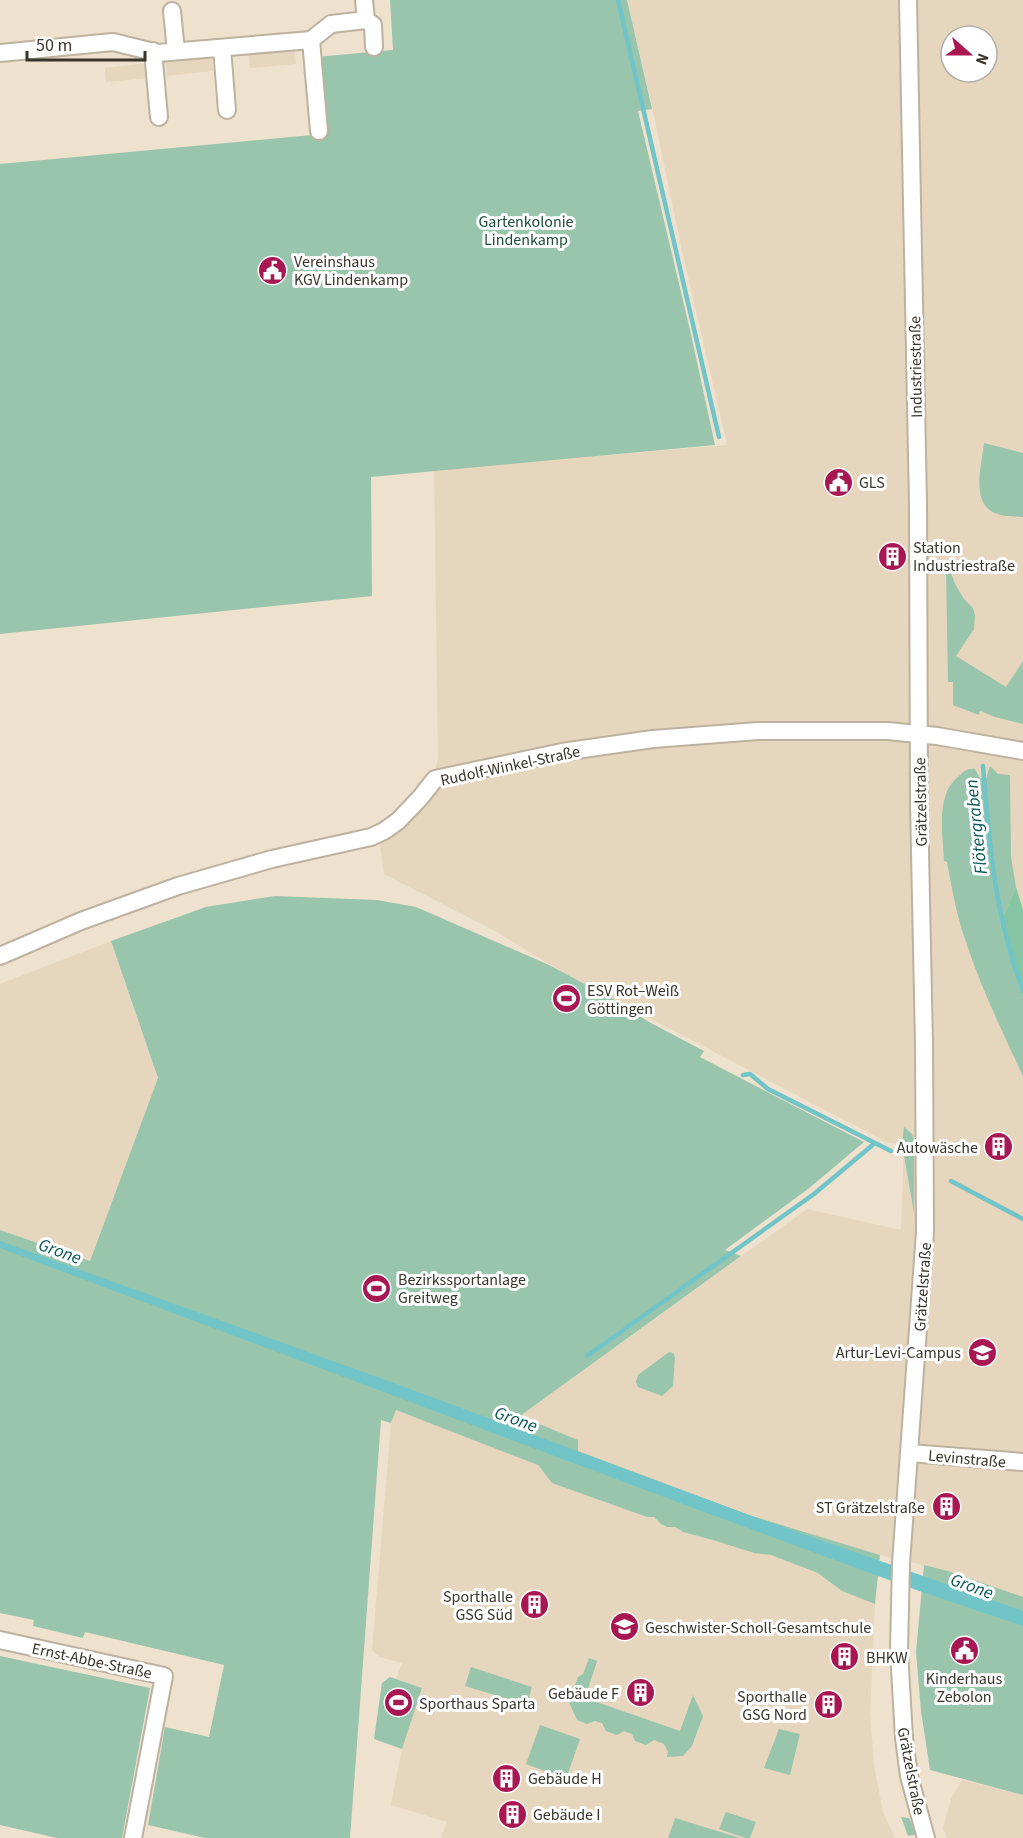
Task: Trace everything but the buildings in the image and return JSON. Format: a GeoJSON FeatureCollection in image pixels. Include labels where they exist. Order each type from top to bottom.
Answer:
{"type":"FeatureCollection","features":[{"type":"Feature","properties":{"kind":"street"},"geometry":{"type":"LineString","coordinates":[[364,0],[366,20]]}},
{"type":"Feature","properties":{"kind":"street","name":"Industriestraße"},"geometry":{"type":"LineString","coordinates":[[908,0],[918,504],[919,733]]}},
{"type":"Feature","properties":{"kind":"street"},"geometry":{"type":"LineString","coordinates":[[172,11],[176,51]]}},
{"type":"Feature","properties":{"kind":"street"},"geometry":{"type":"LineString","coordinates":[[0,53],[113,42],[159,53],[311,40],[331,24],[366,20],[373,25],[374,47]]}},
{"type":"Feature","properties":{"kind":"street"},"geometry":{"type":"LineString","coordinates":[[311,40],[319,131]]}},
{"type":"Feature","properties":{"kind":"street"},"geometry":{"type":"LineString","coordinates":[[222,48],[228,110]]}},
{"type":"Feature","properties":{"kind":"street"},"geometry":{"type":"LineString","coordinates":[[153,51],[159,117]]}},
{"type":"Feature","properties":{"kind":"street","name":"Rudolf-Winkel-Straße"},"geometry":{"type":"LineString","coordinates":[[0,956],[81,921],[178,886],[272,859],[371,837],[398,821],[435,779],[562,752],[681,736],[758,731],[919,733],[1023,751]]}},
{"type":"Feature","properties":{"kind":"street","name":"Grätzelstraße"},"geometry":{"type":"LineString","coordinates":[[919,733],[925,1066],[925,1232],[901,1563],[898,1651],[909,1776],[926,1838]]}},
{"type":"Feature","properties":{"kind":"street","name":"Levinstraße"},"geometry":{"type":"LineString","coordinates":[[910,1453],[1023,1462]]}},
{"type":"Feature","properties":{"kind":"street","name":"Ernst-Abbe-Straße"},"geometry":{"type":"LineString","coordinates":[[0,1640],[164,1676],[133,1838]]}},
{"type":"Feature","properties":{"kind":"shaded area"},"geometry":{"type":"Polygon","coordinates":[[[627,0],[1023,0],[1023,1597],[948,1571],[880,1555],[749,1515],[577,1451],[578,1440],[520,1416],[807,1209],[901,1230],[904,1139],[902,1144],[888,1143],[613,999],[495,931],[384,874],[380,844],[405,827],[427,802],[438,759],[434,470],[727,445],[627,0]]]}},
{"type":"Feature","properties":{"kind":"shaded area"},"geometry":{"type":"Polygon","coordinates":[[[295,50],[296,64],[250,68],[249,54],[295,50]]]}},
{"type":"Feature","properties":{"kind":"shaded area"},"geometry":{"type":"Polygon","coordinates":[[[212,57],[213,71],[167,76],[166,62],[212,57]]]}},
{"type":"Feature","properties":{"kind":"shaded area"},"geometry":{"type":"Polygon","coordinates":[[[148,63],[149,78],[106,82],[105,68],[148,63]]]}},
{"type":"Feature","properties":{"kind":"shaded area"},"geometry":{"type":"Polygon","coordinates":[[[111,941],[158,1078],[90,1261],[0,1230],[0,984],[111,941]]]}},
{"type":"Feature","properties":{"kind":"shaded area","name":"Geschwister-Scholl-Gesamtschule"},"geometry":{"type":"Polygon","coordinates":[[[396,1410],[539,1465],[552,1483],[654,1517],[667,1527],[675,1527],[683,1532],[754,1553],[771,1555],[818,1573],[842,1591],[875,1604],[870,1713],[874,1765],[883,1812],[895,1838],[441,1838],[447,1822],[391,1805],[402,1749],[422,1688],[396,1679],[402,1663],[379,1657],[372,1650],[391,1423],[396,1410]]]}},
{"type":"Feature","properties":{"kind":"shaded area"},"geometry":{"type":"Polygon","coordinates":[[[962,1780],[1023,1795],[1023,1838],[947,1838],[943,1828],[951,1799],[962,1780]]]}},
{"type":"Feature","properties":{"kind":"green space","name":"Gartenkolonie Lindenkamp"},"geometry":{"type":"Polygon","coordinates":[[[390,0],[627,0],[652,109],[638,111],[715,445],[371,477],[372,596],[0,634],[0,164],[323,134],[316,57],[393,50],[390,0]]]}},
{"type":"Feature","properties":{"kind":"green space"},"geometry":{"type":"Polygon","coordinates":[[[984,443],[1023,453],[1023,517],[995,513],[982,501],[979,482],[984,443]]]}},
{"type":"Feature","properties":{"kind":"green space"},"geometry":{"type":"Polygon","coordinates":[[[946,568],[949,568],[955,584],[973,608],[975,616],[974,629],[956,656],[1006,687],[1023,661],[1023,724],[980,711],[979,715],[953,705],[953,682],[948,682],[946,568]]]}},
{"type":"Feature","properties":{"kind":"green space"},"geometry":{"type":"Polygon","coordinates":[[[990,766],[998,774],[1010,775],[1011,857],[1016,887],[1000,924],[1023,999],[1023,1076],[977,974],[962,930],[947,862],[944,861],[942,816],[946,793],[951,784],[964,771],[975,769],[980,778],[986,779],[990,766]]]}},
{"type":"Feature","properties":{"kind":"green space"},"geometry":{"type":"Polygon","coordinates":[[[1016,887],[1023,910],[1023,999],[1000,924],[1016,887]]]}},
{"type":"Feature","properties":{"kind":"green space","name":"Bezirkssportanlage Greitweg"},"geometry":{"type":"Polygon","coordinates":[[[275,896],[377,900],[416,907],[549,965],[704,1051],[700,1057],[864,1142],[808,1189],[725,1250],[741,1256],[520,1416],[578,1440],[578,1451],[749,1515],[880,1555],[875,1604],[842,1591],[818,1573],[771,1555],[754,1553],[683,1532],[675,1527],[667,1527],[654,1517],[647,1517],[552,1483],[538,1465],[396,1410],[391,1423],[381,1420],[350,1838],[205,1838],[148,1825],[165,1727],[209,1737],[224,1665],[85,1632],[83,1638],[33,1626],[34,1620],[0,1613],[0,1230],[90,1261],[158,1078],[111,941],[206,907],[275,896]]]}},
{"type":"Feature","properties":{"kind":"green space"},"geometry":{"type":"Polygon","coordinates":[[[904,1127],[912,1134],[914,1141],[914,1213],[902,1144],[904,1127]]]}},
{"type":"Feature","properties":{"kind":"green space"},"geometry":{"type":"Polygon","coordinates":[[[669,1352],[675,1357],[673,1386],[662,1396],[638,1387],[636,1382],[638,1375],[669,1352]]]}},
{"type":"Feature","properties":{"kind":"green space"},"geometry":{"type":"Polygon","coordinates":[[[924,1565],[1023,1597],[1023,1795],[930,1770],[921,1711],[916,1652],[924,1565]]]}},
{"type":"Feature","properties":{"kind":"green space"},"geometry":{"type":"Polygon","coordinates":[[[0,1656],[150,1688],[122,1838],[57,1838],[0,1825],[0,1656]]]}},
{"type":"Feature","properties":{"kind":"green space"},"geometry":{"type":"Polygon","coordinates":[[[589,1658],[597,1661],[585,1698],[680,1731],[693,1695],[703,1716],[692,1746],[683,1756],[667,1757],[668,1752],[664,1744],[654,1740],[646,1745],[635,1741],[632,1734],[624,1731],[617,1735],[606,1731],[602,1723],[595,1721],[587,1724],[577,1720],[569,1702],[578,1677],[583,1674],[589,1658]]]}},
{"type":"Feature","properties":{"kind":"green space"},"geometry":{"type":"Polygon","coordinates":[[[471,1667],[532,1687],[526,1708],[517,1706],[517,1702],[465,1686],[471,1667]]]}},
{"type":"Feature","properties":{"kind":"green space","name":"Sporthaus Sparta"},"geometry":{"type":"Polygon","coordinates":[[[390,1677],[422,1688],[402,1749],[374,1739],[382,1683],[390,1677]]]}},
{"type":"Feature","properties":{"kind":"green space"},"geometry":{"type":"Polygon","coordinates":[[[540,1725],[580,1739],[566,1779],[526,1764],[540,1725]]]}},
{"type":"Feature","properties":{"kind":"green space"},"geometry":{"type":"Polygon","coordinates":[[[779,1729],[800,1734],[790,1775],[764,1768],[779,1729]]]}},
{"type":"Feature","properties":{"kind":"green space"},"geometry":{"type":"Polygon","coordinates":[[[726,1812],[756,1822],[750,1838],[719,1829],[726,1812]]]}},
{"type":"Feature","properties":{"kind":"green space"},"geometry":{"type":"Polygon","coordinates":[[[901,1817],[909,1818],[917,1834],[908,1836],[901,1817]]]}},
{"type":"Feature","properties":{"kind":"green space"},"geometry":{"type":"Polygon","coordinates":[[[675,1818],[740,1838],[668,1838],[675,1818]]]}},
{"type":"Feature","properties":{"kind":"water"},"geometry":{"type":"Polygon","coordinates":[[[0,1241],[402,1386],[749,1515],[1023,1611],[1023,1626],[922,1592],[707,1513],[0,1248],[0,1241]]]}},
{"type":"Feature","properties":{"kind":"waterway"},"geometry":{"type":"LineString","coordinates":[[618,0],[719,437]]}},
{"type":"Feature","properties":{"kind":"waterway","name":"Flötergraben"},"geometry":{"type":"LineString","coordinates":[[983,766],[991,851],[1000,908],[1013,963],[1023,990]]}},
{"type":"Feature","properties":{"kind":"waterway"},"geometry":{"type":"LineString","coordinates":[[743,1075],[750,1074],[768,1089],[875,1143]]}},
{"type":"Feature","properties":{"kind":"waterway"},"geometry":{"type":"LineString","coordinates":[[587,1356],[814,1194],[875,1143],[891,1151]]}},
{"type":"Feature","properties":{"kind":"waterway"},"geometry":{"type":"LineString","coordinates":[[951,1181],[1023,1219]]}},
{"type":"Feature","properties":{"kind":"place","name":"Vereinshaus KGV Lindenkamp"},"geometry":{"type":"Point","coordinates":[273,270]}},
{"type":"Feature","properties":{"kind":"place","name":"GLS"},"geometry":{"type":"Point","coordinates":[838,482]}},
{"type":"Feature","properties":{"kind":"place","name":"Station Industriestraße"},"geometry":{"type":"Point","coordinates":[892,556]}},
{"type":"Feature","properties":{"kind":"place","name":"ESV Rot–Weìß Göttingen"},"geometry":{"type":"Point","coordinates":[566,999]}},
{"type":"Feature","properties":{"kind":"place","name":"Autowäsche"},"geometry":{"type":"Point","coordinates":[999,1147]}},
{"type":"Feature","properties":{"kind":"place","name":"Bezirkssportanlage Greitweg"},"geometry":{"type":"Point","coordinates":[377,1288]}},
{"type":"Feature","properties":{"kind":"place","name":"Artur-Levi-Campus"},"geometry":{"type":"Point","coordinates":[982,1352]}},
{"type":"Feature","properties":{"kind":"place","name":"ST Grätzelstraße"},"geometry":{"type":"Point","coordinates":[946,1507]}},
{"type":"Feature","properties":{"kind":"place","name":"Sporthalle GSG Süd"},"geometry":{"type":"Point","coordinates":[534,1605]}},
{"type":"Feature","properties":{"kind":"place","name":"Geschwister-Scholl-Gesamtschule"},"geometry":{"type":"Point","coordinates":[624,1627]}},
{"type":"Feature","properties":{"kind":"place","name":"Kinderhaus Zebolon"},"geometry":{"type":"Point","coordinates":[964,1650]}},
{"type":"Feature","properties":{"kind":"place","name":"BHKW"},"geometry":{"type":"Point","coordinates":[845,1657]}},
{"type":"Feature","properties":{"kind":"place","name":"Gebäude F"},"geometry":{"type":"Point","coordinates":[640,1693]}},
{"type":"Feature","properties":{"kind":"place","name":"Sporthaus Sparta"},"geometry":{"type":"Point","coordinates":[398,1703]}},
{"type":"Feature","properties":{"kind":"place","name":"Sporthalle GSG Nord"},"geometry":{"type":"Point","coordinates":[828,1705]}},
{"type":"Feature","properties":{"kind":"place","name":"Gebäude H"},"geometry":{"type":"Point","coordinates":[507,1778]}},
{"type":"Feature","properties":{"kind":"place","name":"Gebäude I"},"geometry":{"type":"Point","coordinates":[512,1814]}},
{"type":"Feature","properties":{"kind":"water label","name":"Grone"},"geometry":{"type":"Point","coordinates":[60,1251]}},
{"type":"Feature","properties":{"kind":"water label","name":"Grone"},"geometry":{"type":"Point","coordinates":[516,1419]}},
{"type":"Feature","properties":{"kind":"water label","name":"Grone"},"geometry":{"type":"Point","coordinates":[972,1586]}}]}
